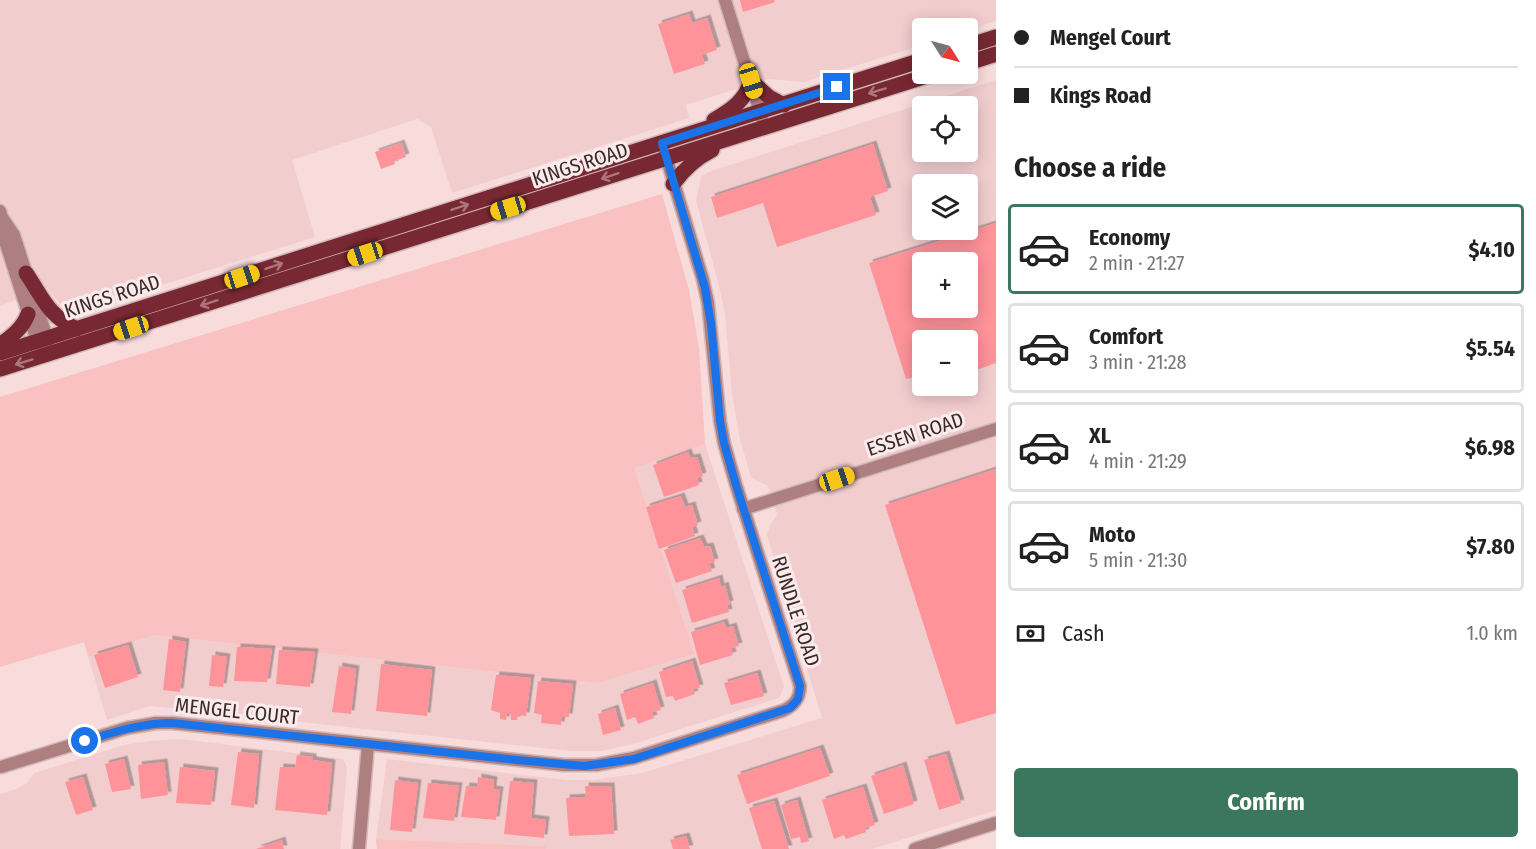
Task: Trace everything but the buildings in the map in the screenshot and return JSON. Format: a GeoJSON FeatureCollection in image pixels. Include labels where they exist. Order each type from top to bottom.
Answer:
{"type":"FeatureCollection","features":[{"type":"Feature","properties":{"kind":"main road"},"geometry":{"type":"LineString","coordinates":[[978,43],[996,37]]}},
{"type":"Feature","properties":{"kind":"main road"},"geometry":{"type":"LineString","coordinates":[[978,60],[996,54]]}},
{"type":"Feature","properties":{"kind":"main road","name":"KINGS ROAD"},"geometry":{"type":"LineString","coordinates":[[0,369],[750,131],[784,105],[912,63]]}},
{"type":"Feature","properties":{"kind":"main road","name":"KINGS ROAD"},"geometry":{"type":"LineString","coordinates":[[0,353],[688,135],[763,119],[912,80]]}},
{"type":"Feature","properties":{"kind":"main road"},"geometry":{"type":"LineString","coordinates":[[688,135],[740,103],[751,81],[769,98],[784,105]]}},
{"type":"Feature","properties":{"kind":"main road"},"geometry":{"type":"LineString","coordinates":[[674,184],[688,166],[701,156],[750,131]]}},
{"type":"Feature","properties":{"kind":"main road"},"geometry":{"type":"LineString","coordinates":[[26,273],[51,312],[62,322],[77,329]]}},
{"type":"Feature","properties":{"kind":"main road"},"geometry":{"type":"LineString","coordinates":[[0,345],[19,330],[28,314]]}},
{"type":"Feature","properties":{"kind":"street"},"geometry":{"type":"LineString","coordinates":[[725,0],[763,119]]}},
{"type":"Feature","properties":{"kind":"street","name":"RUNDLE ROAD"},"geometry":{"type":"LineString","coordinates":[[368,744],[564,765],[596,765],[634,759],[790,708],[798,699],[800,686],[724,443],[711,324],[703,280],[662,143]]}},
{"type":"Feature","properties":{"kind":"street"},"geometry":{"type":"LineString","coordinates":[[1,214],[4,238],[28,314],[42,340]]}},
{"type":"Feature","properties":{"kind":"street"},"geometry":{"type":"LineString","coordinates":[[1,214],[14,235],[47,355]]}},
{"type":"Feature","properties":{"kind":"street","name":"ESSEN ROAD"},"geometry":{"type":"LineString","coordinates":[[744,509],[996,429]]}},
{"type":"Feature","properties":{"kind":"street","name":"MENGEL COURT"},"geometry":{"type":"LineString","coordinates":[[0,767],[127,728],[156,723],[368,744]]}},
{"type":"Feature","properties":{"kind":"street"},"geometry":{"type":"LineString","coordinates":[[359,849],[368,744]]}},
{"type":"Feature","properties":{"kind":"street"},"geometry":{"type":"LineString","coordinates":[[915,849],[996,824]]}},
{"type":"Feature","properties":{"kind":"shaded area"},"geometry":{"type":"Polygon","coordinates":[[[0,0],[996,0],[996,21],[978,27],[978,18],[912,18],[912,48],[804,82],[767,79],[686,105],[689,118],[452,193],[431,127],[417,119],[292,160],[315,237],[69,314],[46,287],[0,306],[0,0]]]}},
{"type":"Feature","properties":{"kind":"shaded area"},"geometry":{"type":"Polygon","coordinates":[[[996,80],[996,810],[872,849],[546,849],[544,846],[376,839],[387,759],[566,780],[592,780],[642,773],[822,718],[767,535],[777,515],[768,486],[751,477],[739,435],[732,394],[725,314],[696,201],[701,176],[912,107],[912,162],[978,162],[978,96],[946,96],[996,80]]]}},
{"type":"Feature","properties":{"kind":"shaded area"},"geometry":{"type":"Polygon","coordinates":[[[662,194],[689,290],[699,348],[705,444],[634,468],[694,654],[598,683],[155,635],[88,656],[84,642],[0,667],[0,397],[662,194]]]}},
{"type":"Feature","properties":{"kind":"shaded area"},"geometry":{"type":"Polygon","coordinates":[[[705,444],[784,687],[779,698],[633,744],[601,751],[571,751],[150,706],[107,720],[88,656],[155,635],[598,683],[693,654],[633,468],[705,444]]]}},
{"type":"Feature","properties":{"kind":"shaded area"},"geometry":{"type":"Polygon","coordinates":[[[181,739],[343,759],[347,768],[340,849],[0,849],[0,794],[27,783],[34,773],[124,745],[181,739]]]}},
{"type":"Feature","properties":{"kind":"shaded area"},"geometry":{"type":"Polygon","coordinates":[[[376,839],[545,846],[546,849],[377,849],[376,839]]]}},
{"type":"Feature","properties":{"kind":"route"},"geometry":{"type":"LineString","coordinates":[[85,741],[127,728],[172,723],[584,766],[634,759],[790,708],[798,699],[800,686],[724,443],[705,288],[662,143],[837,87]]}}]}
